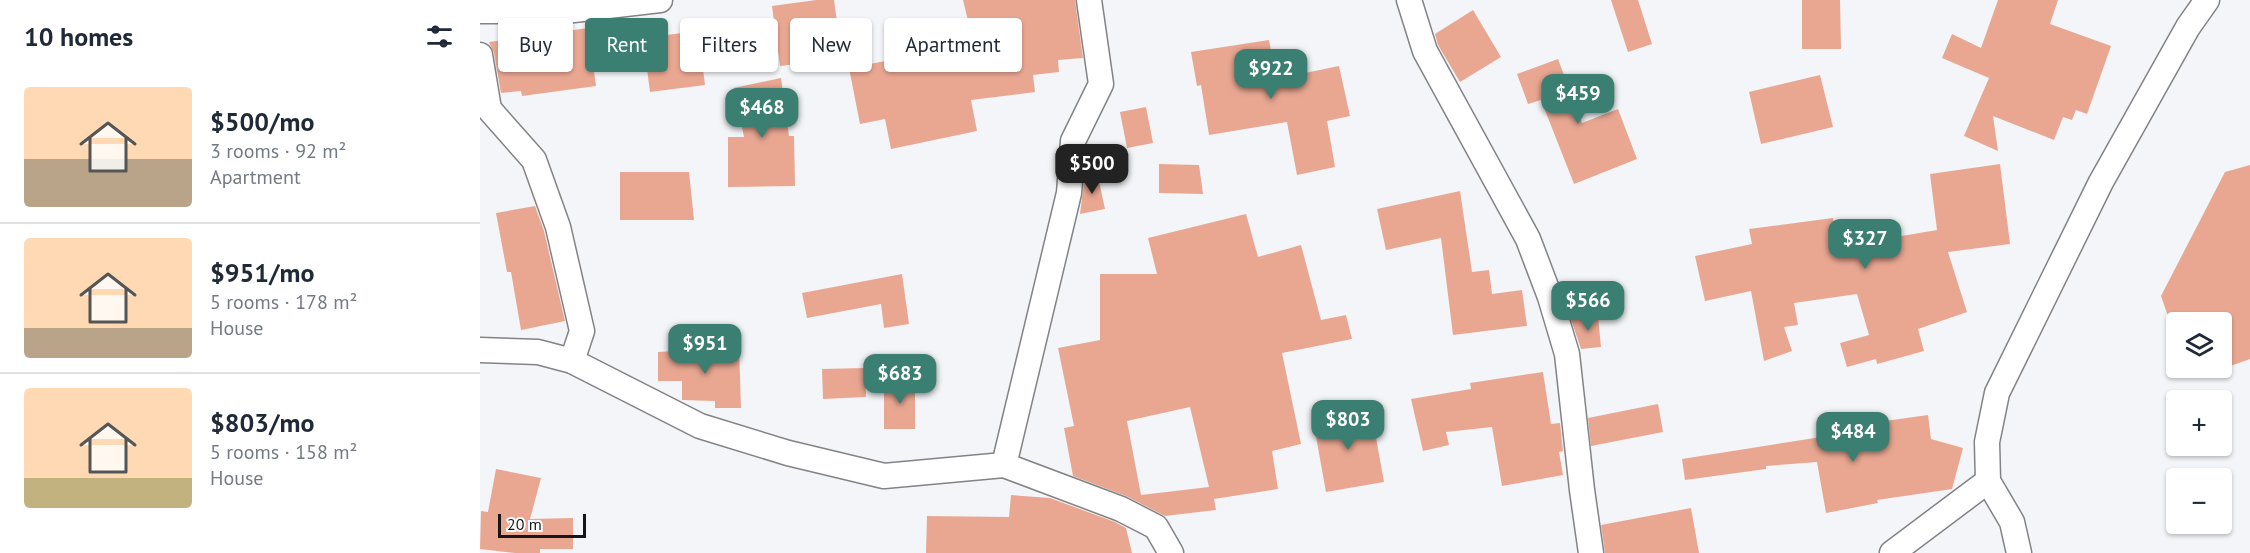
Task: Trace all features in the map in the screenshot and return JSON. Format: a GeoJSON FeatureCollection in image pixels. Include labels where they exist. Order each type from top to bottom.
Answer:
{"type":"FeatureCollection","features":[{"type":"Feature","properties":{"kind":"street"},"geometry":{"type":"LineString","coordinates":[[480,11],[565,11],[660,0]]}},
{"type":"Feature","properties":{"kind":"street"},"geometry":{"type":"LineString","coordinates":[[1004,465],[1069,193],[1073,141],[1101,84],[1089,0]]}},
{"type":"Feature","properties":{"kind":"street"},"geometry":{"type":"LineString","coordinates":[[1409,0],[1425,51],[1528,239],[1550,297],[1567,354],[1582,490],[1592,553]]}},
{"type":"Feature","properties":{"kind":"street"},"geometry":{"type":"LineString","coordinates":[[2019,553],[2012,522],[1988,482],[1987,442],[1997,393],[2101,182],[2188,27],[2207,0]]}},
{"type":"Feature","properties":{"kind":"street"},"geometry":{"type":"LineString","coordinates":[[480,55],[489,109],[534,160],[558,227],[582,331],[572,361]]}},
{"type":"Feature","properties":{"kind":"street"},"geometry":{"type":"LineString","coordinates":[[480,350],[538,352],[572,361],[700,426],[788,453],[884,476],[1004,465],[1121,509],[1156,527],[1172,553]]}},
{"type":"Feature","properties":{"kind":"street"},"geometry":{"type":"LineString","coordinates":[[1892,553],[1988,482]]}},
{"type":"Feature","properties":{"kind":"building"},"geometry":{"type":"Polygon","coordinates":[[[834,0],[836,18],[790,18],[790,65],[780,66],[778,18],[774,18],[772,6],[834,0]]]}},
{"type":"Feature","properties":{"kind":"building"},"geometry":{"type":"Polygon","coordinates":[[[963,0],[1075,0],[1083,58],[1058,60],[1059,72],[1033,75],[1035,92],[971,100],[977,131],[891,149],[885,119],[860,124],[850,72],[872,72],[872,64],[884,61],[884,72],[1022,72],[1022,18],[967,18],[963,0]]]}},
{"type":"Feature","properties":{"kind":"building"},"geometry":{"type":"Polygon","coordinates":[[[1611,0],[1638,0],[1652,44],[1628,52],[1611,0]]]}},
{"type":"Feature","properties":{"kind":"building"},"geometry":{"type":"Polygon","coordinates":[[[1802,0],[1840,0],[1841,49],[1802,49],[1802,0]]]}},
{"type":"Feature","properties":{"kind":"building"},"geometry":{"type":"Polygon","coordinates":[[[1998,0],[2058,0],[2050,24],[2111,46],[2087,114],[2076,110],[2072,120],[2063,117],[2054,140],[1993,116],[1998,151],[1964,136],[1989,78],[1942,58],[1952,34],[1981,48],[1998,0]]]}},
{"type":"Feature","properties":{"kind":"building"},"geometry":{"type":"Polygon","coordinates":[[[1473,10],[1501,57],[1460,82],[1438,45],[1435,34],[1473,10]]]}},
{"type":"Feature","properties":{"kind":"building"},"geometry":{"type":"Polygon","coordinates":[[[585,28],[585,72],[594,72],[596,86],[522,96],[521,91],[501,93],[494,53],[489,42],[498,41],[498,72],[573,72],[573,30],[585,28]]]}},
{"type":"Feature","properties":{"kind":"building"},"geometry":{"type":"Polygon","coordinates":[[[680,33],[680,72],[703,72],[705,85],[650,92],[647,72],[668,72],[668,35],[680,33]]]}},
{"type":"Feature","properties":{"kind":"building"},"geometry":{"type":"Polygon","coordinates":[[[1269,40],[1276,79],[1339,66],[1350,116],[1327,121],[1335,167],[1297,175],[1287,122],[1209,135],[1201,85],[1197,86],[1191,52],[1269,40]]]}},
{"type":"Feature","properties":{"kind":"building"},"geometry":{"type":"Polygon","coordinates":[[[1558,59],[1582,123],[1618,109],[1637,159],[1574,184],[1541,100],[1528,104],[1517,74],[1558,59]]]}},
{"type":"Feature","properties":{"kind":"building"},"geometry":{"type":"Polygon","coordinates":[[[1820,75],[1833,127],[1761,144],[1749,92],[1820,75]]]}},
{"type":"Feature","properties":{"kind":"building"},"geometry":{"type":"Polygon","coordinates":[[[781,78],[789,136],[794,136],[795,186],[728,187],[728,137],[744,137],[734,88],[781,78]]]}},
{"type":"Feature","properties":{"kind":"building"},"geometry":{"type":"Polygon","coordinates":[[[1146,107],[1153,143],[1127,148],[1120,112],[1146,107]]]}},
{"type":"Feature","properties":{"kind":"building"},"geometry":{"type":"Polygon","coordinates":[[[1159,164],[1199,165],[1203,194],[1159,193],[1159,164]]]}},
{"type":"Feature","properties":{"kind":"building"},"geometry":{"type":"Polygon","coordinates":[[[2000,164],[2010,244],[1948,252],[1967,312],[1918,329],[1924,351],[1877,364],[1876,359],[1847,367],[1840,343],[1869,335],[1857,294],[1794,303],[1798,325],[1784,327],[1792,351],[1764,361],[1751,291],[1705,301],[1695,256],[1752,244],[1749,229],[1833,218],[1838,254],[1891,246],[1890,238],[1937,230],[1930,174],[2000,164]]]}},
{"type":"Feature","properties":{"kind":"building"},"geometry":{"type":"Polygon","coordinates":[[[2250,165],[2250,359],[2232,365],[2232,312],[2167,312],[2161,296],[2225,172],[2250,165]]]}},
{"type":"Feature","properties":{"kind":"building"},"geometry":{"type":"Polygon","coordinates":[[[620,172],[689,172],[694,220],[620,220],[620,172]]]}},
{"type":"Feature","properties":{"kind":"building"},"geometry":{"type":"Polygon","coordinates":[[[1097,172],[1105,209],[1080,214],[1085,174],[1097,172]]]}},
{"type":"Feature","properties":{"kind":"building"},"geometry":{"type":"Polygon","coordinates":[[[1460,191],[1472,272],[1489,270],[1492,294],[1522,290],[1527,326],[1453,335],[1441,238],[1386,250],[1377,209],[1460,191]]]}},
{"type":"Feature","properties":{"kind":"building"},"geometry":{"type":"Polygon","coordinates":[[[535,206],[544,231],[565,321],[521,330],[511,272],[507,272],[496,213],[535,206]]]}},
{"type":"Feature","properties":{"kind":"building"},"geometry":{"type":"Polygon","coordinates":[[[1246,214],[1258,257],[1301,245],[1321,320],[1346,315],[1352,339],[1282,353],[1301,444],[1272,451],[1278,489],[1214,499],[1216,510],[1165,516],[1126,496],[1073,476],[1064,428],[1074,426],[1058,348],[1100,340],[1100,274],[1157,274],[1148,238],[1246,214]],[[1190,407],[1127,421],[1141,495],[1209,487],[1190,407]]]}},
{"type":"Feature","properties":{"kind":"building"},"geometry":{"type":"Polygon","coordinates":[[[902,274],[909,324],[884,328],[881,304],[807,318],[802,293],[902,274]]]}},
{"type":"Feature","properties":{"kind":"building"},"geometry":{"type":"Polygon","coordinates":[[[1598,316],[1601,347],[1581,349],[1571,319],[1598,316]]]}},
{"type":"Feature","properties":{"kind":"building"},"geometry":{"type":"Polygon","coordinates":[[[739,347],[741,408],[715,408],[715,401],[682,400],[682,381],[658,381],[658,352],[739,347]]]}},
{"type":"Feature","properties":{"kind":"building"},"geometry":{"type":"Polygon","coordinates":[[[865,368],[866,397],[823,399],[822,369],[865,368]]]}},
{"type":"Feature","properties":{"kind":"building"},"geometry":{"type":"Polygon","coordinates":[[[1543,372],[1551,424],[1560,423],[1563,451],[1559,452],[1563,475],[1502,486],[1492,427],[1446,432],[1449,445],[1423,451],[1411,399],[1471,389],[1470,383],[1543,372]]]}},
{"type":"Feature","properties":{"kind":"building"},"geometry":{"type":"Polygon","coordinates":[[[884,381],[915,381],[915,429],[884,429],[884,381]]]}},
{"type":"Feature","properties":{"kind":"building"},"geometry":{"type":"Polygon","coordinates":[[[1658,404],[1663,432],[1591,446],[1588,418],[1658,404]]]}},
{"type":"Feature","properties":{"kind":"building"},"geometry":{"type":"Polygon","coordinates":[[[1371,410],[1384,482],[1326,492],[1313,420],[1371,410]]]}},
{"type":"Feature","properties":{"kind":"building"},"geometry":{"type":"Polygon","coordinates":[[[1928,415],[1931,439],[1963,448],[1952,489],[1877,500],[1878,503],[1826,513],[1817,462],[1766,466],[1766,469],[1685,480],[1682,459],[1872,429],[1871,423],[1928,415]]]}},
{"type":"Feature","properties":{"kind":"building"},"geometry":{"type":"Polygon","coordinates":[[[496,469],[541,478],[530,519],[573,518],[573,549],[540,549],[540,553],[515,553],[480,549],[481,511],[488,512],[496,469]]]}},
{"type":"Feature","properties":{"kind":"building"},"geometry":{"type":"Polygon","coordinates":[[[1011,495],[1050,498],[1115,522],[1126,528],[1132,553],[926,553],[927,516],[1009,517],[1011,495]]]}},
{"type":"Feature","properties":{"kind":"building"},"geometry":{"type":"Polygon","coordinates":[[[1691,508],[1699,553],[1605,553],[1601,525],[1691,508]]]}}]}
